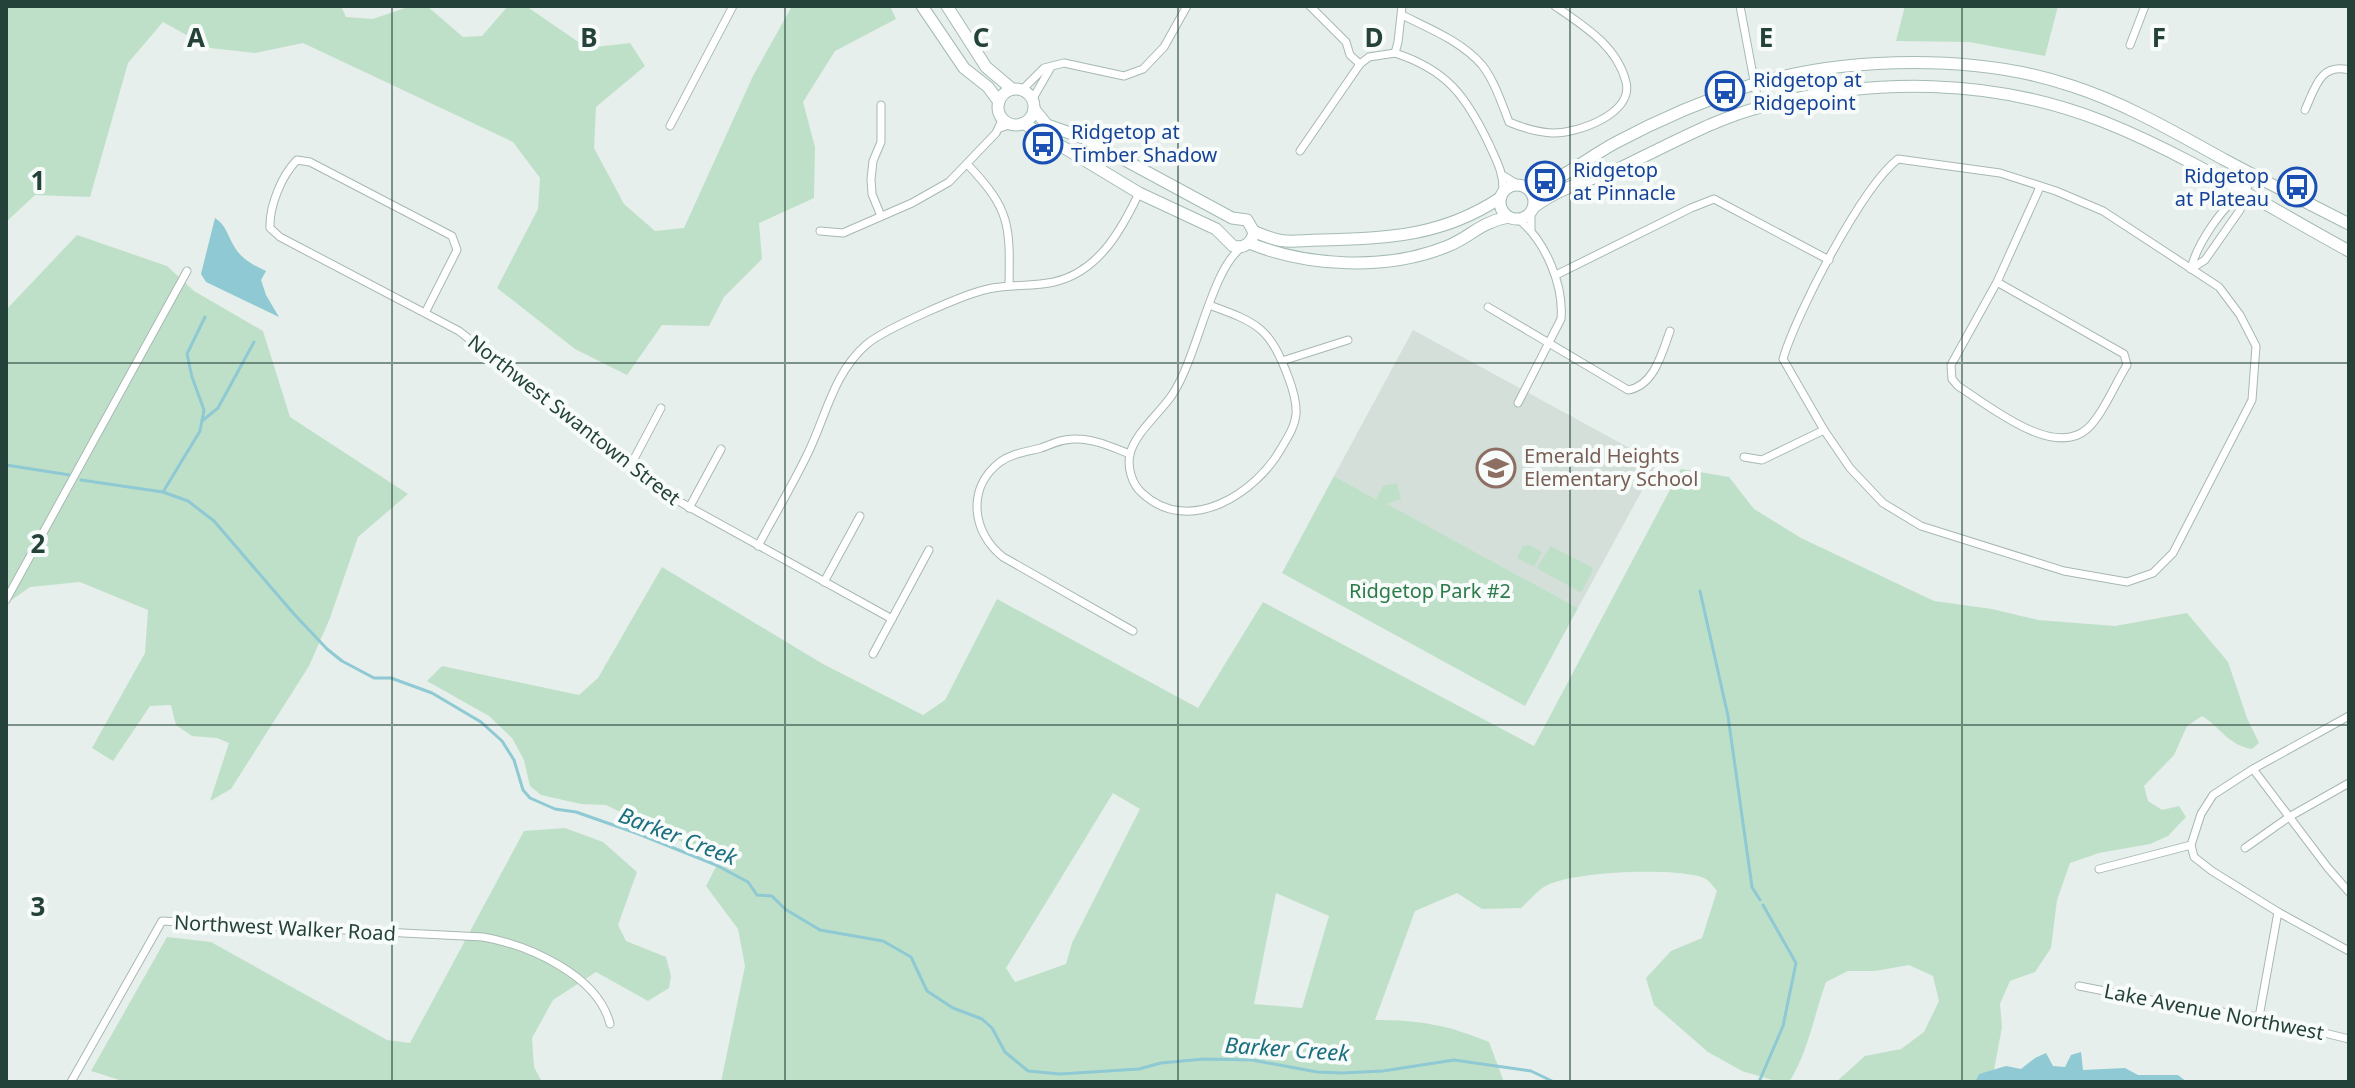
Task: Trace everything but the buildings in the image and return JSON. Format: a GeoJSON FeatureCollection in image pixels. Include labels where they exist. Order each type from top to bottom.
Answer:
{"type":"FeatureCollection","features":[{"type":"Feature","properties":{"kind":"main road"},"geometry":{"type":"LineString","coordinates":[[922,6],[956,58],[995,94],[1009,123],[1139,193],[1204,222],[1227,245]]}},
{"type":"Feature","properties":{"kind":"main road"},"geometry":{"type":"LineString","coordinates":[[947,6],[986,67],[1033,105],[1047,125],[1084,138],[1232,218],[1247,220],[1248,240]]}},
{"type":"Feature","properties":{"kind":"main road"},"geometry":{"type":"LineString","coordinates":[[1530,190],[1554,181],[1613,144],[1755,84],[1842,67],[1912,62],[2010,72],[2071,85],[2180,135],[2349,224]]}},
{"type":"Feature","properties":{"kind":"main road"},"geometry":{"type":"LineString","coordinates":[[1248,240],[1285,255],[1313,260],[1339,262],[1413,257],[1446,247],[1484,223],[1513,218],[1533,209],[1569,185],[1611,172],[1673,142],[1759,107],[1852,89],[1924,85],[1990,91],[2062,107],[2103,121],[2166,150],[2349,251]]}},
{"type":"Feature","properties":{"kind":"main road"},"geometry":{"type":"LineString","coordinates":[[999,102],[1004,94],[1017,90]]}},
{"type":"Feature","properties":{"kind":"main road"},"geometry":{"type":"LineString","coordinates":[[1009,123],[1032,115],[1033,105]]}},
{"type":"Feature","properties":{"kind":"main road"},"geometry":{"type":"LineString","coordinates":[[1227,245],[1248,240],[1283,242],[1400,237],[1468,218],[1517,184],[1530,190],[1533,209]]}},
{"type":"Feature","properties":{"kind":"main road"},"geometry":{"type":"LineString","coordinates":[[1501,194],[1501,209],[1513,218]]}},
{"type":"Feature","properties":{"kind":"main road"},"geometry":{"type":"LineString","coordinates":[[1227,245],[1225,225],[1232,218]]}},
{"type":"Feature","properties":{"kind":"street"},"geometry":{"type":"LineString","coordinates":[[670,126],[733,6]]}},
{"type":"Feature","properties":{"kind":"street"},"geometry":{"type":"LineString","coordinates":[[1017,90],[1044,68],[1064,63],[1124,76],[1143,69],[1164,47],[1187,6]]}},
{"type":"Feature","properties":{"kind":"street"},"geometry":{"type":"LineString","coordinates":[[1310,6],[1346,42],[1350,55],[1360,64]]}},
{"type":"Feature","properties":{"kind":"street"},"geometry":{"type":"LineString","coordinates":[[1395,53],[1402,11],[1464,48],[1484,67],[1509,122],[1524,129],[1555,133],[1590,125],[1616,111],[1624,102],[1627,85],[1618,62],[1604,44],[1591,30],[1555,6]]}},
{"type":"Feature","properties":{"kind":"street"},"geometry":{"type":"LineString","coordinates":[[1740,6],[1759,107]]}},
{"type":"Feature","properties":{"kind":"street"},"geometry":{"type":"LineString","coordinates":[[2130,45],[2145,6]]}},
{"type":"Feature","properties":{"kind":"street"},"geometry":{"type":"LineString","coordinates":[[1300,151],[1360,64],[1369,57],[1395,53],[1435,71],[1462,96],[1473,111],[1504,176],[1517,184]]}},
{"type":"Feature","properties":{"kind":"street"},"geometry":{"type":"LineString","coordinates":[[1033,105],[1051,67]]}},
{"type":"Feature","properties":{"kind":"street"},"geometry":{"type":"LineString","coordinates":[[2305,110],[2321,77],[2338,67],[2349,70]]}},
{"type":"Feature","properties":{"kind":"street"},"geometry":{"type":"LineString","coordinates":[[881,105],[881,142],[873,161],[871,179],[872,194],[881,216]]}},
{"type":"Feature","properties":{"kind":"street"},"geometry":{"type":"LineString","coordinates":[[820,231],[843,233],[912,203],[949,182],[1009,123]]}},
{"type":"Feature","properties":{"kind":"street"},"geometry":{"type":"LineString","coordinates":[[1898,159],[2000,173],[2103,211],[2219,287],[2240,315],[2256,346],[2252,400],[2173,553],[2153,573],[2127,582],[2064,571],[1921,526],[1883,503],[1850,468],[1783,359],[1790,333],[1829,260],[1870,191],[1886,168],[1898,159]]}},
{"type":"Feature","properties":{"kind":"street","name":"Northwest Swantown Street"},"geometry":{"type":"LineString","coordinates":[[425,313],[457,250],[452,236],[310,162],[297,160],[288,170],[270,217],[270,228],[280,237],[459,331],[652,486],[892,619]]}},
{"type":"Feature","properties":{"kind":"street"},"geometry":{"type":"LineString","coordinates":[[968,165],[990,189],[1004,212],[1009,235],[1009,286]]}},
{"type":"Feature","properties":{"kind":"street"},"geometry":{"type":"LineString","coordinates":[[2191,269],[2204,240],[2230,203],[2244,193],[2254,175]]}},
{"type":"Feature","properties":{"kind":"street"},"geometry":{"type":"LineString","coordinates":[[1501,194],[1504,176]]}},
{"type":"Feature","properties":{"kind":"street"},"geometry":{"type":"LineString","coordinates":[[1997,282],[2124,354],[2127,365],[2089,427],[2079,434],[2067,439],[2030,432],[1952,379],[1951,365],[1997,282],[2040,187]]}},
{"type":"Feature","properties":{"kind":"street"},"geometry":{"type":"LineString","coordinates":[[758,546],[809,453],[837,384],[855,355],[876,338],[976,292],[1054,282],[1087,266],[1115,238],[1139,193]]}},
{"type":"Feature","properties":{"kind":"street"},"geometry":{"type":"LineString","coordinates":[[1556,275],[1714,199],[1829,260]]}},
{"type":"Feature","properties":{"kind":"street"},"geometry":{"type":"LineString","coordinates":[[1531,229],[1533,209]]}},
{"type":"Feature","properties":{"kind":"street"},"geometry":{"type":"LineString","coordinates":[[1513,218],[1531,229],[1556,275],[1562,306],[1561,319],[1518,403]]}},
{"type":"Feature","properties":{"kind":"street"},"geometry":{"type":"LineString","coordinates":[[1209,305],[1263,329],[1282,361],[1297,407],[1293,426],[1264,476],[1239,495],[1199,511],[1183,512],[1146,497],[1137,488],[1132,481],[1130,454],[1175,391],[1209,305],[1227,245]]}},
{"type":"Feature","properties":{"kind":"street"},"geometry":{"type":"LineString","coordinates":[[6,600],[187,271]]}},
{"type":"Feature","properties":{"kind":"street"},"geometry":{"type":"LineString","coordinates":[[1488,307],[1628,390],[1640,388],[1646,382],[1662,356],[1670,331]]}},
{"type":"Feature","properties":{"kind":"street"},"geometry":{"type":"LineString","coordinates":[[1282,361],[1348,340]]}},
{"type":"Feature","properties":{"kind":"street"},"geometry":{"type":"LineString","coordinates":[[627,466],[661,408]]}},
{"type":"Feature","properties":{"kind":"street"},"geometry":{"type":"LineString","coordinates":[[1744,457],[1762,460],[1824,430]]}},
{"type":"Feature","properties":{"kind":"street"},"geometry":{"type":"LineString","coordinates":[[1130,454],[1077,439],[1019,452],[998,464],[987,479],[977,502],[977,517],[982,535],[1003,557],[1133,631]]}},
{"type":"Feature","properties":{"kind":"street"},"geometry":{"type":"LineString","coordinates":[[689,508],[721,449]]}},
{"type":"Feature","properties":{"kind":"street"},"geometry":{"type":"LineString","coordinates":[[824,582],[860,516]]}},
{"type":"Feature","properties":{"kind":"street"},"geometry":{"type":"LineString","coordinates":[[873,654],[929,550]]}},
{"type":"Feature","properties":{"kind":"street"},"geometry":{"type":"LineString","coordinates":[[2349,716],[2213,795],[2201,814],[2191,845],[2194,857],[2212,871],[2349,951]]}},
{"type":"Feature","properties":{"kind":"street"},"geometry":{"type":"LineString","coordinates":[[2253,769],[2349,892]]}},
{"type":"Feature","properties":{"kind":"street"},"geometry":{"type":"LineString","coordinates":[[2245,848],[2289,817],[2349,783]]}},
{"type":"Feature","properties":{"kind":"street"},"geometry":{"type":"LineString","coordinates":[[2099,869],[2191,845]]}},
{"type":"Feature","properties":{"kind":"street"},"geometry":{"type":"LineString","coordinates":[[2259,1017],[2278,912]]}},
{"type":"Feature","properties":{"kind":"street","name":"Northwest Walker Road"},"geometry":{"type":"LineString","coordinates":[[71,1082],[162,921],[448,935],[504,941],[539,953],[564,968],[607,1011],[610,1024]]}},
{"type":"Feature","properties":{"kind":"street","name":"Lake Avenue Northwest"},"geometry":{"type":"LineString","coordinates":[[2079,986],[2192,1008],[2259,1017],[2349,1039]]}},
{"type":"Feature","properties":{"kind":"shaded area","name":"Emerald Heights Elementary School"},"geometry":{"type":"Polygon","coordinates":[[[1413,330],[1657,463],[1578,608],[1334,476],[1413,330]]]}},
{"type":"Feature","properties":{"kind":"green space"},"geometry":{"type":"Polygon","coordinates":[[[6,6],[341,6],[346,17],[373,19],[411,6],[427,6],[463,37],[482,36],[508,6],[526,6],[587,48],[630,43],[645,66],[596,107],[594,148],[624,204],[655,231],[684,228],[753,76],[792,6],[890,6],[896,19],[835,51],[803,102],[815,147],[814,198],[759,223],[762,259],[724,297],[709,326],[662,325],[627,375],[575,349],[497,288],[538,209],[540,178],[513,142],[303,43],[255,53],[210,48],[163,22],[128,63],[90,197],[35,195],[6,222],[6,6]]]}},
{"type":"Feature","properties":{"kind":"green space"},"geometry":{"type":"Polygon","coordinates":[[[1905,6],[2058,6],[2045,56],[1969,42],[1896,41],[1905,6]]]}},
{"type":"Feature","properties":{"kind":"green space"},"geometry":{"type":"Polygon","coordinates":[[[77,235],[167,266],[194,291],[263,331],[290,417],[408,494],[358,537],[330,618],[309,666],[231,789],[210,801],[229,743],[217,738],[192,736],[176,725],[171,705],[150,706],[113,761],[92,748],[145,653],[148,610],[80,582],[30,587],[6,604],[6,310],[77,235]]]}},
{"type":"Feature","properties":{"kind":"green space"},"geometry":{"type":"Polygon","coordinates":[[[1681,469],[1729,477],[1754,509],[1801,538],[1934,601],[1992,609],[2038,620],[2115,626],[2187,613],[2228,662],[2259,743],[2252,749],[2243,747],[2202,716],[2187,726],[2174,755],[2144,786],[2148,801],[2162,810],[2179,806],[2186,817],[2168,836],[2150,844],[2099,853],[2070,863],[2057,900],[2051,948],[2035,972],[2010,981],[2000,1004],[2002,1027],[1994,1070],[1979,1074],[1975,1082],[1836,1082],[1865,1056],[1901,1049],[1924,1032],[1939,1001],[1933,976],[1909,965],[1875,971],[1848,971],[1826,982],[1806,1046],[1789,1082],[1742,1071],[1708,1052],[1654,1005],[1646,978],[1671,951],[1702,938],[1717,891],[1704,878],[1690,875],[1623,872],[1557,882],[1541,889],[1521,908],[1482,909],[1457,893],[1415,911],[1375,1020],[1434,1025],[1489,1042],[1504,1082],[721,1082],[745,966],[738,929],[706,886],[722,855],[690,846],[606,805],[581,804],[541,795],[530,786],[524,760],[512,738],[489,716],[427,681],[442,666],[579,695],[598,678],[662,567],[823,664],[923,715],[945,700],[997,599],[1198,708],[1263,602],[1534,746],[1681,469]],[[1113,793],[1006,968],[1015,982],[1066,964],[1072,943],[1140,809],[1113,793]],[[1276,893],[1254,1004],[1302,1008],[1329,916],[1276,893]]]}},
{"type":"Feature","properties":{"kind":"green space","name":"Ridgetop Park #2"},"geometry":{"type":"Polygon","coordinates":[[[1334,476],[1376,499],[1383,486],[1397,483],[1401,499],[1387,504],[1578,608],[1525,706],[1282,573],[1334,476]]]}},
{"type":"Feature","properties":{"kind":"green space"},"geometry":{"type":"Polygon","coordinates":[[[1530,545],[1542,552],[1534,567],[1517,558],[1523,546],[1530,545]]]}},
{"type":"Feature","properties":{"kind":"green space"},"geometry":{"type":"Polygon","coordinates":[[[1551,546],[1591,567],[1593,570],[1582,591],[1538,569],[1551,546]]]}},
{"type":"Feature","properties":{"kind":"green space"},"geometry":{"type":"Polygon","coordinates":[[[565,828],[603,842],[637,872],[618,925],[626,941],[666,957],[671,976],[669,988],[648,1001],[596,972],[553,1000],[532,1038],[534,1067],[542,1082],[126,1082],[91,1071],[167,937],[211,942],[387,1040],[410,1043],[524,831],[565,828]]]}},
{"type":"Feature","properties":{"kind":"water"},"geometry":{"type":"Polygon","coordinates":[[[215,218],[224,227],[240,255],[266,271],[261,280],[279,317],[206,282],[201,274],[215,218]]]}},
{"type":"Feature","properties":{"kind":"water"},"geometry":{"type":"Polygon","coordinates":[[[2081,1052],[2083,1070],[2125,1068],[2138,1075],[2178,1075],[2187,1082],[1975,1082],[1979,1074],[2006,1066],[2021,1069],[2046,1053],[2053,1066],[2065,1067],[2071,1055],[2081,1052]]]}},
{"type":"Feature","properties":{"kind":"waterway"},"geometry":{"type":"LineString","coordinates":[[163,492],[200,431],[204,410],[187,354],[205,317]]}},
{"type":"Feature","properties":{"kind":"waterway"},"geometry":{"type":"LineString","coordinates":[[202,421],[218,408],[254,342]]}},
{"type":"Feature","properties":{"kind":"waterway","name":"Barker Creek"},"geometry":{"type":"LineString","coordinates":[[6,465],[70,475]]}},
{"type":"Feature","properties":{"kind":"waterway","name":"Barker Creek"},"geometry":{"type":"LineString","coordinates":[[81,480],[163,492],[188,501],[214,521],[294,614],[342,661],[374,678],[391,678],[432,693],[481,722],[502,741],[514,760],[523,790],[530,798],[555,809],[576,812],[636,833],[716,865],[748,882],[757,895],[772,896],[785,909],[820,930],[883,941],[911,957],[927,991],[953,1008],[982,1019],[992,1028],[1005,1052],[1028,1071],[1060,1074],[1139,1069],[1161,1063],[1204,1059],[1252,1060],[1317,1072],[1342,1073],[1383,1071],[1454,1060],[1531,1071],[1554,1082]]}},
{"type":"Feature","properties":{"kind":"waterway"},"geometry":{"type":"LineString","coordinates":[[1700,591],[1728,716],[1752,887],[1760,900]]}},
{"type":"Feature","properties":{"kind":"waterway"},"geometry":{"type":"LineString","coordinates":[[1759,1082],[1783,1026],[1796,963],[1763,905]]}},
{"type":"Feature","properties":{"kind":"place","name":"Ridgetop at Ridgepoint"},"geometry":{"type":"Point","coordinates":[1725,91]}},
{"type":"Feature","properties":{"kind":"place","name":"Ridgetop at Timber Shadow"},"geometry":{"type":"Point","coordinates":[1043,144]}},
{"type":"Feature","properties":{"kind":"place","name":"Ridgetop at Pinnacle"},"geometry":{"type":"Point","coordinates":[1545,181]}},
{"type":"Feature","properties":{"kind":"place","name":"Ridgetop at Plateau"},"geometry":{"type":"Point","coordinates":[2297,187]}},
{"type":"Feature","properties":{"kind":"place","name":"Emerald Heights Elementary School"},"geometry":{"type":"Point","coordinates":[1496,468]}}]}
